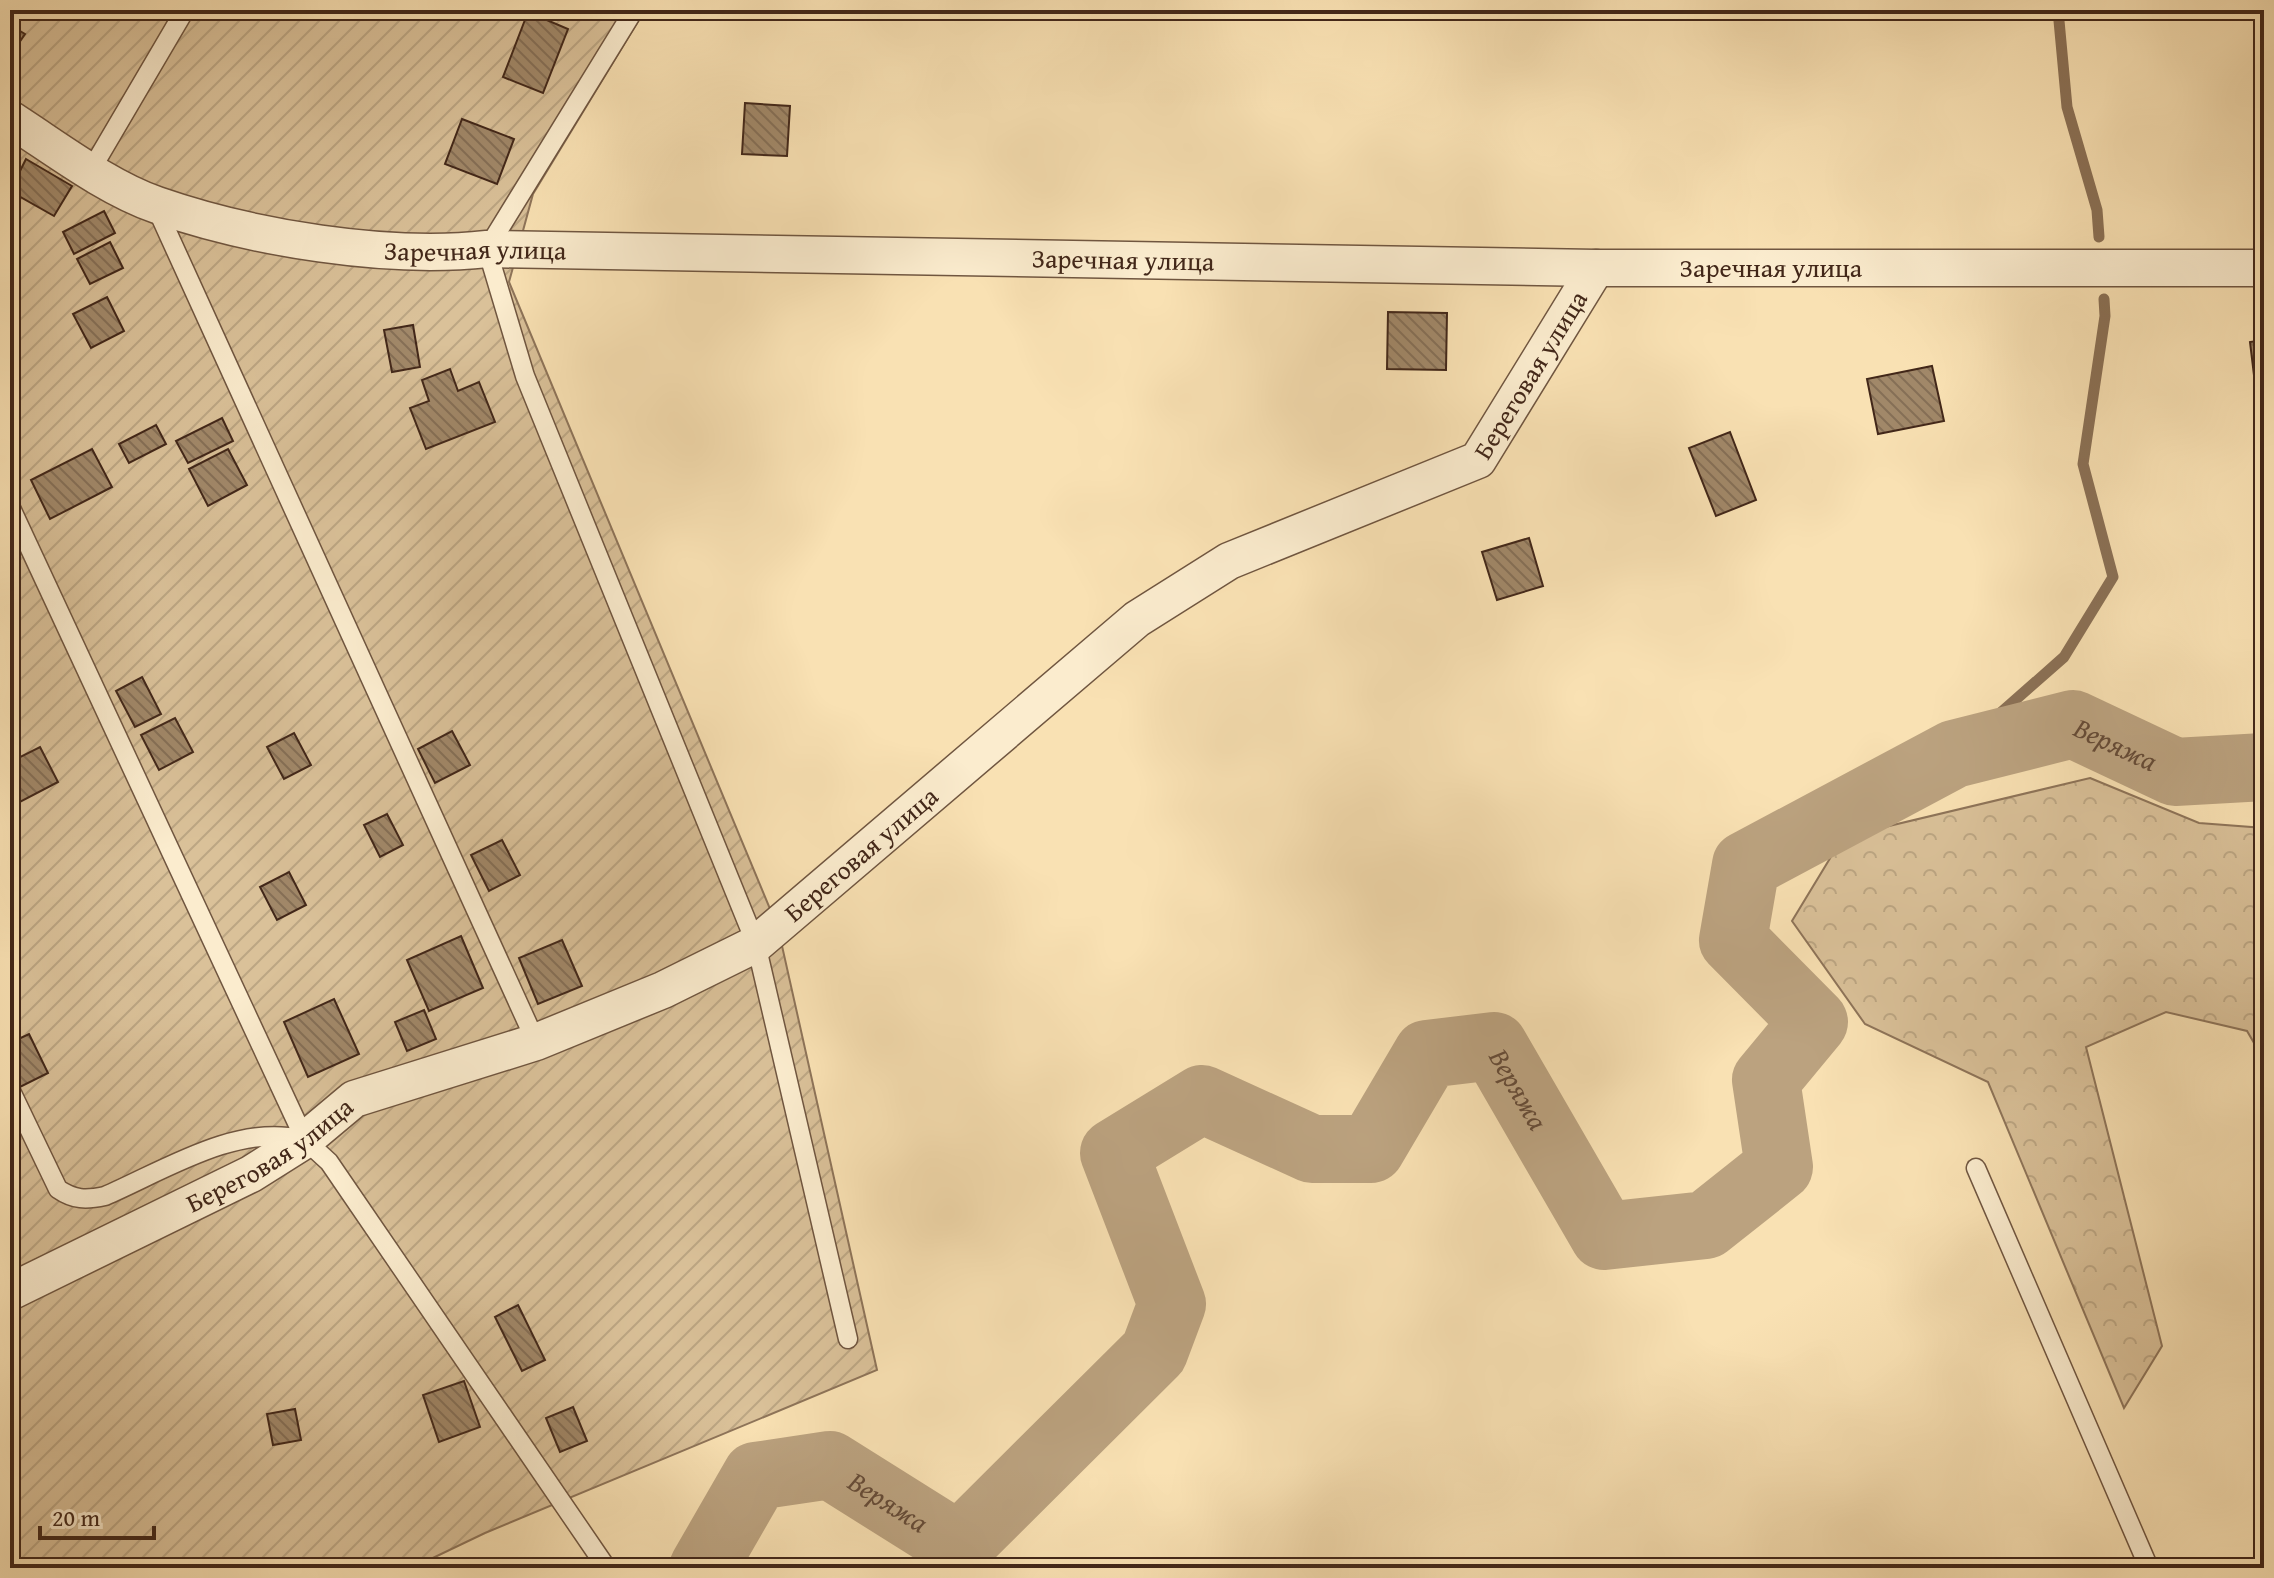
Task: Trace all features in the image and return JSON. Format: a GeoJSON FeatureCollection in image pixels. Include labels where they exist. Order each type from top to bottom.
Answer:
{"type":"FeatureCollection","features":[{"type":"Feature","properties":{"kind":"street","name":"Заречная улица"},"geometry":{"type":"LineString","coordinates":[[10,119],[91,170],[155,205],[321,244],[448,253],[487,249],[1596,268],[2264,268]]}},
{"type":"Feature","properties":{"kind":"street","name":"Береговая улица"},"geometry":{"type":"LineString","coordinates":[[10,1292],[251,1174],[305,1140],[354,1099],[536,1042],[663,990],[756,944],[1137,619],[1229,561],[1478,460],[1596,268]]}},
{"type":"Feature","properties":{"kind":"lane"},"geometry":{"type":"LineString","coordinates":[[91,170],[185,10]]}},
{"type":"Feature","properties":{"kind":"lane"},"geometry":{"type":"LineString","coordinates":[[634,10],[487,249],[525,376],[756,944],[848,1339]]}},
{"type":"Feature","properties":{"kind":"lane"},"geometry":{"type":"LineString","coordinates":[[155,205],[536,1042]]}},
{"type":"Feature","properties":{"kind":"lane"},"geometry":{"type":"LineString","coordinates":[[10,506],[305,1140],[329,1162],[604,1564]]}},
{"type":"Feature","properties":{"kind":"lane"},"geometry":{"type":"LineString","coordinates":[[10,1089],[58,1189],[70,1197],[87,1200],[105,1196],[237,1139],[283,1135],[305,1140]]}},
{"type":"Feature","properties":{"kind":"lane"},"geometry":{"type":"LineString","coordinates":[[1976,1168],[2149,1568]]}},
{"type":"Feature","properties":{"kind":"green space"},"geometry":{"type":"Polygon","coordinates":[[[10,10],[645,10],[533,194],[509,282],[778,928],[877,1370],[485,1533],[412,1568],[10,1568],[10,10]]]}},
{"type":"Feature","properties":{"kind":"green space"},"geometry":{"type":"Polygon","coordinates":[[[2090,778],[2199,823],[2264,828],[2264,1060],[2247,1031],[2166,1012],[2086,1047],[2162,1346],[2124,1408],[1988,1082],[1865,1024],[1792,921],[1843,837],[2090,778]]]}},
{"type":"Feature","properties":{"kind":"building"},"geometry":{"type":"Polygon","coordinates":[[[528,12],[568,29],[543,93],[503,77],[528,12]]]}},
{"type":"Feature","properties":{"kind":"building"},"geometry":{"type":"Polygon","coordinates":[[[10,25],[25,34],[10,56],[10,25]]]}},
{"type":"Feature","properties":{"kind":"building"},"geometry":{"type":"Polygon","coordinates":[[[745,103],[790,106],[787,156],[742,154],[745,103]]]}},
{"type":"Feature","properties":{"kind":"building"},"geometry":{"type":"Polygon","coordinates":[[[462,119],[514,139],[497,184],[445,164],[462,119]]]}},
{"type":"Feature","properties":{"kind":"building"},"geometry":{"type":"Polygon","coordinates":[[[26,159],[72,186],[54,216],[10,191],[26,159]]]}},
{"type":"Feature","properties":{"kind":"building"},"geometry":{"type":"Polygon","coordinates":[[[104,211],[115,233],[74,254],[63,232],[104,211]]]}},
{"type":"Feature","properties":{"kind":"building"},"geometry":{"type":"Polygon","coordinates":[[[110,242],[123,268],[90,284],[77,259],[110,242]]]}},
{"type":"Feature","properties":{"kind":"building"},"geometry":{"type":"Polygon","coordinates":[[[107,297],[124,331],[91,348],[73,314],[107,297]]]}},
{"type":"Feature","properties":{"kind":"building"},"geometry":{"type":"Polygon","coordinates":[[[1388,312],[1447,313],[1446,370],[1387,369],[1388,312]]]}},
{"type":"Feature","properties":{"kind":"building"},"geometry":{"type":"Polygon","coordinates":[[[413,325],[420,367],[392,372],[384,330],[413,325]]]}},
{"type":"Feature","properties":{"kind":"building"},"geometry":{"type":"Polygon","coordinates":[[[2264,340],[2264,458],[2250,342],[2264,340]]]}},
{"type":"Feature","properties":{"kind":"building"},"geometry":{"type":"Polygon","coordinates":[[[1932,366],[1944,421],[1878,434],[1867,379],[1932,366]]]}},
{"type":"Feature","properties":{"kind":"building"},"geometry":{"type":"Polygon","coordinates":[[[450,369],[458,391],[479,382],[495,422],[426,449],[410,408],[429,401],[422,380],[450,369]]]}},
{"type":"Feature","properties":{"kind":"building"},"geometry":{"type":"Polygon","coordinates":[[[222,418],[233,441],[188,463],[176,441],[222,418]]]}},
{"type":"Feature","properties":{"kind":"building"},"geometry":{"type":"Polygon","coordinates":[[[156,425],[166,444],[129,463],[119,444],[156,425]]]}},
{"type":"Feature","properties":{"kind":"building"},"geometry":{"type":"Polygon","coordinates":[[[1730,432],[1756,500],[1716,516],[1689,448],[1730,432]]]}},
{"type":"Feature","properties":{"kind":"building"},"geometry":{"type":"Polygon","coordinates":[[[92,449],[112,487],[50,519],[31,480],[92,449]]]}},
{"type":"Feature","properties":{"kind":"building"},"geometry":{"type":"Polygon","coordinates":[[[228,449],[247,485],[208,506],[189,469],[228,449]]]}},
{"type":"Feature","properties":{"kind":"building"},"geometry":{"type":"Polygon","coordinates":[[[1529,538],[1543,586],[1497,600],[1482,552],[1529,538]]]}},
{"type":"Feature","properties":{"kind":"building"},"geometry":{"type":"Polygon","coordinates":[[[142,677],[161,714],[135,727],[116,691],[142,677]]]}},
{"type":"Feature","properties":{"kind":"building"},"geometry":{"type":"Polygon","coordinates":[[[175,718],[193,752],[159,770],[141,735],[175,718]]]}},
{"type":"Feature","properties":{"kind":"building"},"geometry":{"type":"Polygon","coordinates":[[[452,731],[470,765],[435,783],[418,749],[452,731]]]}},
{"type":"Feature","properties":{"kind":"building"},"geometry":{"type":"Polygon","coordinates":[[[294,733],[311,765],[284,779],[267,747],[294,733]]]}},
{"type":"Feature","properties":{"kind":"building"},"geometry":{"type":"Polygon","coordinates":[[[40,747],[58,782],[18,803],[10,787],[10,762],[40,747]]]}},
{"type":"Feature","properties":{"kind":"building"},"geometry":{"type":"Polygon","coordinates":[[[387,814],[403,845],[380,857],[364,825],[387,814]]]}},
{"type":"Feature","properties":{"kind":"building"},"geometry":{"type":"Polygon","coordinates":[[[502,840],[520,875],[489,891],[471,855],[502,840]]]}},
{"type":"Feature","properties":{"kind":"building"},"geometry":{"type":"Polygon","coordinates":[[[289,872],[306,905],[277,920],[260,887],[289,872]]]}},
{"type":"Feature","properties":{"kind":"building"},"geometry":{"type":"Polygon","coordinates":[[[461,936],[483,988],[429,1011],[407,960],[461,936]]]}},
{"type":"Feature","properties":{"kind":"building"},"geometry":{"type":"Polygon","coordinates":[[[562,940],[582,986],[538,1004],[519,958],[562,940]]]}},
{"type":"Feature","properties":{"kind":"building"},"geometry":{"type":"Polygon","coordinates":[[[334,999],[359,1054],[308,1077],[284,1022],[334,999]]]}},
{"type":"Feature","properties":{"kind":"building"},"geometry":{"type":"Polygon","coordinates":[[[424,1010],[436,1039],[407,1051],[395,1022],[424,1010]]]}},
{"type":"Feature","properties":{"kind":"building"},"geometry":{"type":"Polygon","coordinates":[[[29,1034],[48,1073],[20,1087],[10,1067],[10,1043],[29,1034]]]}},
{"type":"Feature","properties":{"kind":"building"},"geometry":{"type":"Polygon","coordinates":[[[518,1305],[545,1360],[522,1371],[495,1317],[518,1305]]]}},
{"type":"Feature","properties":{"kind":"building"},"geometry":{"type":"Polygon","coordinates":[[[464,1381],[480,1427],[439,1442],[423,1395],[464,1381]]]}},
{"type":"Feature","properties":{"kind":"building"},"geometry":{"type":"Polygon","coordinates":[[[573,1407],[587,1441],[560,1452],[546,1418],[573,1407]]]}},
{"type":"Feature","properties":{"kind":"building"},"geometry":{"type":"Polygon","coordinates":[[[295,1409],[301,1440],[273,1445],[267,1414],[295,1409]]]}},
{"type":"Feature","properties":{"kind":"waterway"},"geometry":{"type":"LineString","coordinates":[[2058,10],[2067,107],[2097,210],[2099,237]]}},
{"type":"Feature","properties":{"kind":"waterway"},"geometry":{"type":"LineString","coordinates":[[1954,754],[2064,657],[2113,577],[2083,464],[2105,316],[2104,299]]}},
{"type":"Feature","properties":{"kind":"waterway","name":"Веряжа"},"geometry":{"type":"LineString","coordinates":[[703,1568],[756,1476],[830,1465],[959,1546],[1154,1352],[1172,1304],[1114,1153],[1202,1099],[1312,1149],[1371,1149],[1427,1054],[1494,1046],[1604,1236],[1706,1225],[1779,1167],[1766,1080],[1814,1022],[1733,940],[1746,865],[1954,754],[2073,724],[2175,772],[2264,767]]}}]}
